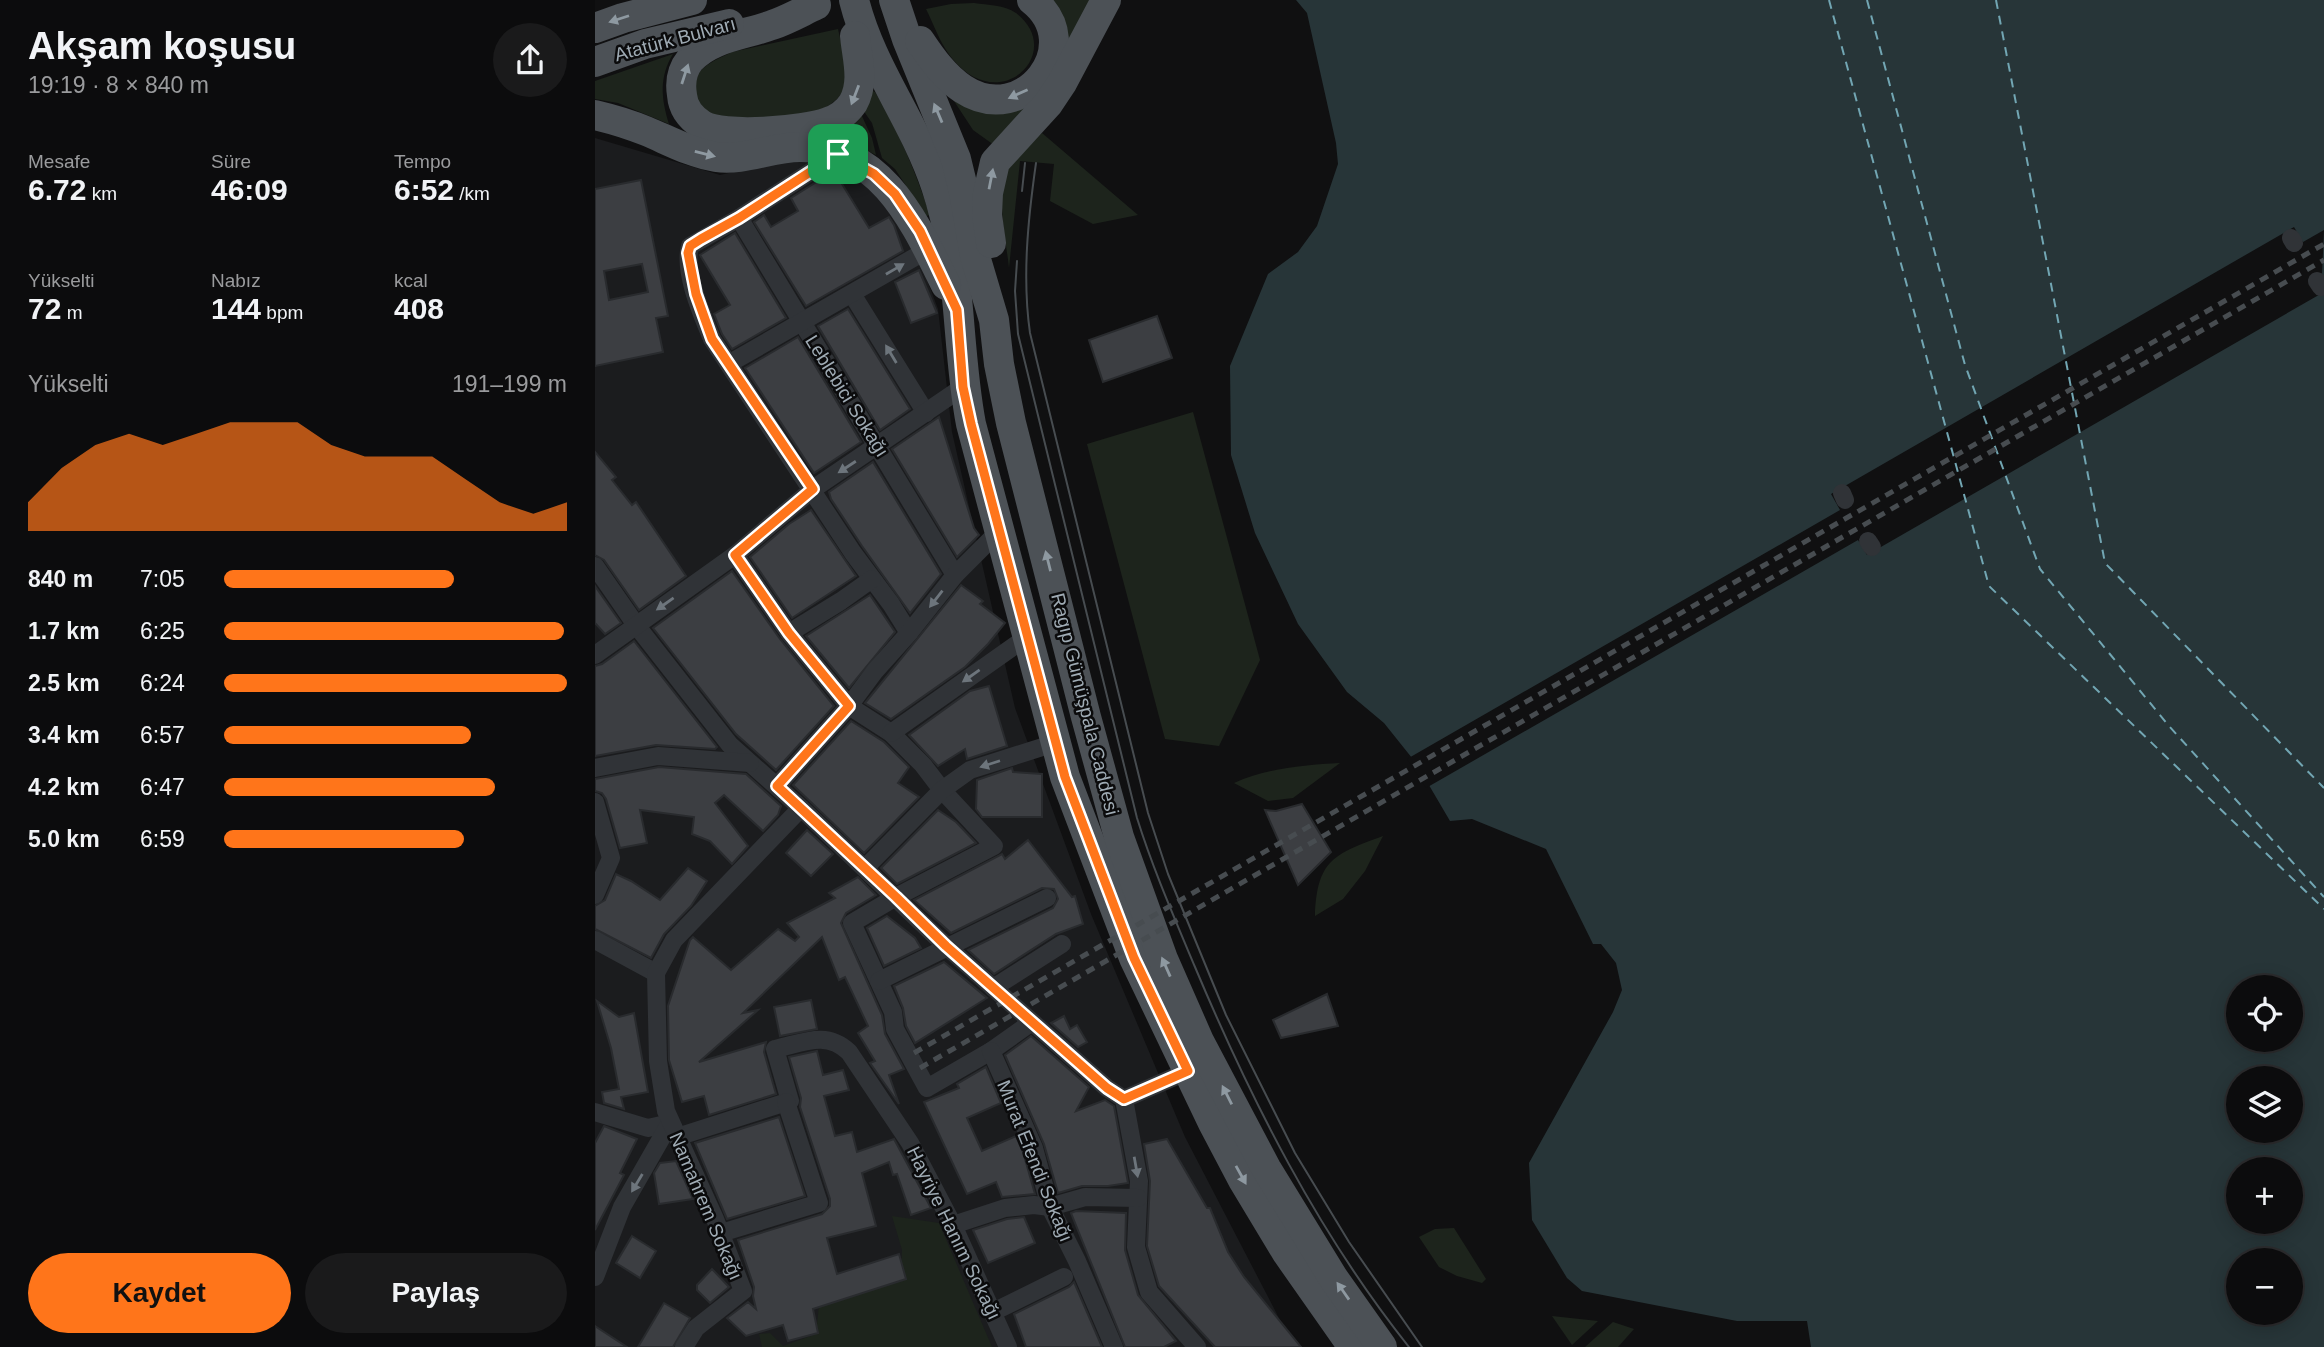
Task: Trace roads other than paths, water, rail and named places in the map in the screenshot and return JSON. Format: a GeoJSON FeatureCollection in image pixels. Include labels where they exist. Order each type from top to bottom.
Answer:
{"type":"FeatureCollection","features":[{"type":"Feature","properties":{"kind":"main road","name":"Atatürk Bulvarı"},"geometry":{"type":"LineString","coordinates":[[595,28],[653,9],[692,0]]}},
{"type":"Feature","properties":{"kind":"main road"},"geometry":{"type":"LineString","coordinates":[[896,8],[935,64],[962,89],[986,99],[1013,99],[1038,82],[1053,56],[1049,20],[1032,0]]}},
{"type":"Feature","properties":{"kind":"main road"},"geometry":{"type":"LineString","coordinates":[[993,320],[996,285],[987,215],[991,171],[995,162],[1048,104],[1106,0]]}},
{"type":"Feature","properties":{"kind":"main road","name":"Atatürk Bulvarı"},"geometry":{"type":"LineString","coordinates":[[595,62],[645,44],[841,2]]}},
{"type":"Feature","properties":{"kind":"main road"},"geometry":{"type":"LineString","coordinates":[[841,2],[853,22],[860,66],[859,85],[852,104],[838,117],[826,123],[805,127],[750,132],[722,131],[704,126],[690,115],[683,101],[683,72],[689,61],[704,48],[724,39],[841,2]]}},
{"type":"Feature","properties":{"kind":"main road","name":"Ragıp Gümüşpala Caddesi"},"geometry":{"type":"LineString","coordinates":[[841,2],[914,131],[937,188],[950,249],[963,387],[971,424],[1055,743],[1103,882],[1134,958],[1243,1180],[1300,1272],[1353,1347]]}},
{"type":"Feature","properties":{"kind":"main road","name":"Ragıp Gümüşpala Caddesi"},"geometry":{"type":"LineString","coordinates":[[896,8],[956,159],[975,256],[993,320],[1011,423],[1086,717],[1119,837],[1163,960],[1199,1041],[1266,1168],[1334,1279],[1382,1347]]}},
{"type":"Feature","properties":{"kind":"main road"},"geometry":{"type":"LineString","coordinates":[[595,115],[616,120],[695,152],[717,157],[799,146],[821,148],[838,154],[874,174],[895,194],[916,224],[957,310]]}},
{"type":"Feature","properties":{"kind":"street"},"geometry":{"type":"LineString","coordinates":[[838,154],[690,246],[690,271],[712,339],[909,633]]}},
{"type":"Feature","properties":{"kind":"street","name":"Leblebici Sokağı"},"geometry":{"type":"LineString","coordinates":[[739,218],[955,575]]}},
{"type":"Feature","properties":{"kind":"street"},"geometry":{"type":"LineString","coordinates":[[730,363],[929,249]]}},
{"type":"Feature","properties":{"kind":"street"},"geometry":{"type":"LineString","coordinates":[[852,294],[926,413]]}},
{"type":"Feature","properties":{"kind":"street"},"geometry":{"type":"LineString","coordinates":[[595,655],[735,555],[813,489],[963,387]]}},
{"type":"Feature","properties":{"kind":"street"},"geometry":{"type":"LineString","coordinates":[[777,786],[849,706],[955,575],[999,531]]}},
{"type":"Feature","properties":{"kind":"street"},"geometry":{"type":"LineString","coordinates":[[735,555],[789,633],[849,706],[891,733],[994,846],[852,923],[893,1012],[895,1029],[926,1088],[991,1051],[1032,1022]]}},
{"type":"Feature","properties":{"kind":"street"},"geometry":{"type":"LineString","coordinates":[[595,566],[636,625],[730,745],[801,808],[946,946],[1107,1088],[1124,1099],[1139,1181],[1136,1247],[1149,1292],[1193,1346]]}},
{"type":"Feature","properties":{"kind":"street"},"geometry":{"type":"LineString","coordinates":[[789,633],[872,579]]}},
{"type":"Feature","properties":{"kind":"street"},"geometry":{"type":"LineString","coordinates":[[891,733],[1027,637]]}},
{"type":"Feature","properties":{"kind":"street"},"geometry":{"type":"LineString","coordinates":[[865,868],[942,790],[970,770],[1055,743]]}},
{"type":"Feature","properties":{"kind":"street"},"geometry":{"type":"LineString","coordinates":[[595,768],[658,756],[750,763]]}},
{"type":"Feature","properties":{"kind":"street"},"geometry":{"type":"LineString","coordinates":[[595,802],[611,858],[595,895]]}},
{"type":"Feature","properties":{"kind":"street"},"geometry":{"type":"LineString","coordinates":[[595,940],[656,974],[674,940],[801,808]]}},
{"type":"Feature","properties":{"kind":"street"},"geometry":{"type":"LineString","coordinates":[[879,981],[1047,898]]}},
{"type":"Feature","properties":{"kind":"street"},"geometry":{"type":"LineString","coordinates":[[993,988],[1062,944]]}},
{"type":"Feature","properties":{"kind":"street","name":"Namahrem Sokağı"},"geometry":{"type":"LineString","coordinates":[[656,974],[658,1061],[674,1130],[721,1233],[743,1291],[696,1328],[684,1347]]}},
{"type":"Feature","properties":{"kind":"street","name":"Hayriye Hanım Sokağı"},"geometry":{"type":"LineString","coordinates":[[786,1102],[790,1101],[775,1049],[821,1039],[839,1043],[849,1052],[910,1143],[953,1225],[1008,1347]]}},
{"type":"Feature","properties":{"kind":"street","name":"Murat Efendi Sokağı"},"geometry":{"type":"LineString","coordinates":[[991,1051],[1034,1149],[1050,1207],[1077,1261],[1114,1347]]}},
{"type":"Feature","properties":{"kind":"street"},"geometry":{"type":"LineString","coordinates":[[1124,1099],[1188,1071]]}},
{"type":"Feature","properties":{"kind":"street"},"geometry":{"type":"LineString","coordinates":[[595,1112],[648,1128],[674,1130],[786,1102],[820,1203],[721,1233]]}},
{"type":"Feature","properties":{"kind":"street"},"geometry":{"type":"LineString","coordinates":[[595,1277],[622,1207],[674,1130]]}},
{"type":"Feature","properties":{"kind":"street"},"geometry":{"type":"LineString","coordinates":[[953,1225],[1005,1208],[1034,1205],[1050,1207],[1085,1197],[1138,1198]]}},
{"type":"Feature","properties":{"kind":"street"},"geometry":{"type":"LineString","coordinates":[[993,1312],[1063,1277]]}},
{"type":"Feature","properties":{"kind":"tram line"},"geometry":{"type":"LineString","coordinates":[[1022,191],[1025,163]]}},
{"type":"Feature","properties":{"kind":"tram line"},"geometry":{"type":"LineString","coordinates":[[1036,163],[1027,248],[1026,291],[1030,333],[1148,813],[1168,874],[1226,1015],[1295,1153],[1349,1242],[1422,1347]]}},
{"type":"Feature","properties":{"kind":"tram line"},"geometry":{"type":"LineString","coordinates":[[1017,261],[1015,291],[1018,334],[1137,818],[1150,856],[1217,1017],[1263,1116],[1316,1212],[1345,1258],[1409,1347]]}},
{"type":"Feature","properties":{"kind":"railway"},"geometry":{"type":"LineString","coordinates":[[914,1053],[2324,244]]}},
{"type":"Feature","properties":{"kind":"railway"},"geometry":{"type":"LineString","coordinates":[[920,1068],[2324,260]]}}]}
